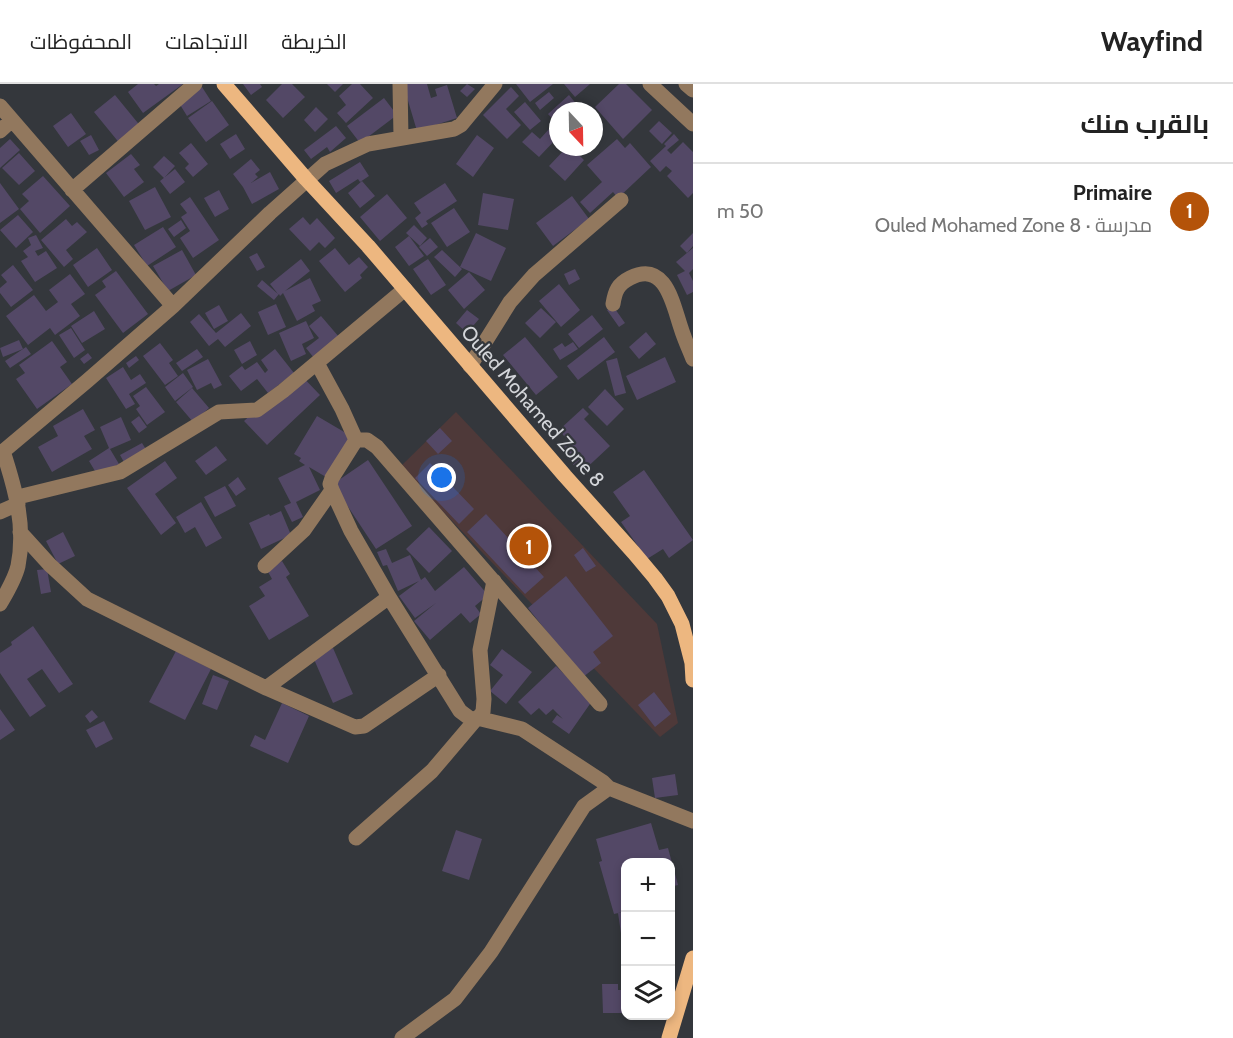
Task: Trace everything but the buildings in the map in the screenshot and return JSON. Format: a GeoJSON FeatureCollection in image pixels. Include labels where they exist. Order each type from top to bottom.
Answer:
{"type":"FeatureCollection","features":[{"type":"Feature","properties":{"kind":"main road","name":"Ouled Mohamed Zone 8"},"geometry":{"type":"LineString","coordinates":[[224,84],[306,179],[368,246],[634,553],[668,596],[677,612],[686,638],[693,680]]}},
{"type":"Feature","properties":{"kind":"main road"},"geometry":{"type":"LineString","coordinates":[[669,1038],[693,958]]}},
{"type":"Feature","properties":{"kind":"street"},"geometry":{"type":"LineString","coordinates":[[72,190],[195,84]]}},
{"type":"Feature","properties":{"kind":"street"},"geometry":{"type":"LineString","coordinates":[[400,84],[401,137]]}},
{"type":"Feature","properties":{"kind":"street"},"geometry":{"type":"LineString","coordinates":[[0,604],[18,566],[20,532],[18,501],[2,452],[173,306],[306,179],[325,164],[368,144],[449,130],[461,125],[495,84]]}},
{"type":"Feature","properties":{"kind":"street"},"geometry":{"type":"LineString","coordinates":[[650,84],[693,124]]}},
{"type":"Feature","properties":{"kind":"street"},"geometry":{"type":"LineString","coordinates":[[686,84],[693,90]]}},
{"type":"Feature","properties":{"kind":"street"},"geometry":{"type":"LineString","coordinates":[[0,106],[173,306]]}},
{"type":"Feature","properties":{"kind":"street"},"geometry":{"type":"LineString","coordinates":[[0,131],[12,120]]}},
{"type":"Feature","properties":{"kind":"street"},"geometry":{"type":"LineString","coordinates":[[470,366],[510,302],[534,275],[621,200]]}},
{"type":"Feature","properties":{"kind":"street"},"geometry":{"type":"LineString","coordinates":[[613,304],[619,285],[636,275],[652,276],[662,281],[670,293],[693,359]]}},
{"type":"Feature","properties":{"kind":"street"},"geometry":{"type":"LineString","coordinates":[[0,512],[18,501],[120,472],[219,412],[250,411],[263,406],[405,289]]}},
{"type":"Feature","properties":{"kind":"street"},"geometry":{"type":"LineString","coordinates":[[317,363],[356,440]]}},
{"type":"Feature","properties":{"kind":"street"},"geometry":{"type":"LineString","coordinates":[[356,440],[332,478],[330,484],[332,490],[351,531],[389,597],[464,715],[471,720],[477,718],[522,729],[609,788],[693,821]]}},
{"type":"Feature","properties":{"kind":"street"},"geometry":{"type":"LineString","coordinates":[[356,440],[367,440],[377,447],[600,704]]}},
{"type":"Feature","properties":{"kind":"street"},"geometry":{"type":"LineString","coordinates":[[265,566],[304,530],[332,490]]}},
{"type":"Feature","properties":{"kind":"street"},"geometry":{"type":"LineString","coordinates":[[20,532],[50,565],[87,599],[266,688],[355,728],[364,726],[439,675]]}},
{"type":"Feature","properties":{"kind":"street"},"geometry":{"type":"LineString","coordinates":[[356,838],[432,771],[483,712],[480,650],[494,581]]}},
{"type":"Feature","properties":{"kind":"street"},"geometry":{"type":"LineString","coordinates":[[266,688],[389,597]]}},
{"type":"Feature","properties":{"kind":"street"},"geometry":{"type":"LineString","coordinates":[[402,1038],[455,999],[491,952],[584,807],[609,788]]}},
{"type":"Feature","properties":{"kind":"shaded area"},"geometry":{"type":"Polygon","coordinates":[[[456,412],[657,624],[678,723],[660,737],[400,467],[456,412]]]}},
{"type":"Feature","properties":{"kind":"place","name":"Primaire"},"geometry":{"type":"Point","coordinates":[529,546]}}]}
